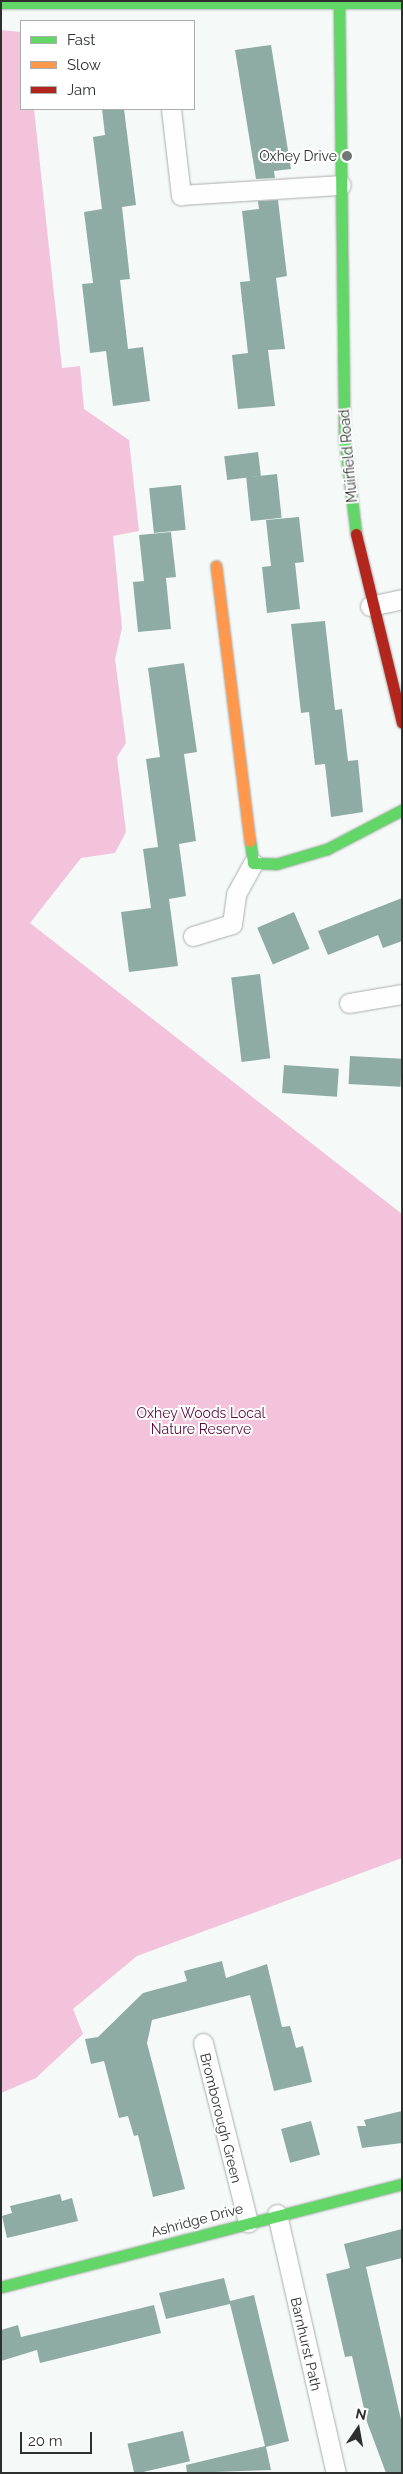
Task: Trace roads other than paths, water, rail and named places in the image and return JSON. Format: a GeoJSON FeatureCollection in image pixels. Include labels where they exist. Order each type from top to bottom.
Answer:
{"type":"FeatureCollection","features":[{"type":"Feature","properties":{"kind":"street"},"geometry":{"type":"LineString","coordinates":[[1,3],[402,4]]}},
{"type":"Feature","properties":{"kind":"street","name":"Muirfield Road"},"geometry":{"type":"LineString","coordinates":[[339,3],[344,436],[370,606],[402,722]]}},
{"type":"Feature","properties":{"kind":"street"},"geometry":{"type":"LineString","coordinates":[[171,110],[181,195],[341,185]]}},
{"type":"Feature","properties":{"kind":"street"},"geometry":{"type":"LineString","coordinates":[[193,936],[232,924],[236,894],[253,863],[216,566]]}},
{"type":"Feature","properties":{"kind":"street"},"geometry":{"type":"LineString","coordinates":[[370,606],[402,599]]}},
{"type":"Feature","properties":{"kind":"street"},"geometry":{"type":"LineString","coordinates":[[253,863],[276,864],[327,849],[402,810]]}},
{"type":"Feature","properties":{"kind":"street"},"geometry":{"type":"LineString","coordinates":[[349,1003],[402,994]]}},
{"type":"Feature","properties":{"kind":"street","name":"Bromborough Green"},"geometry":{"type":"LineString","coordinates":[[202,2042],[248,2222]]}},
{"type":"Feature","properties":{"kind":"street","name":"Ashridge Drive"},"geometry":{"type":"LineString","coordinates":[[1,2287],[277,2214],[402,2184]]}},
{"type":"Feature","properties":{"kind":"street","name":"Barnhurst Path"},"geometry":{"type":"LineString","coordinates":[[277,2214],[336,2473]]}},
{"type":"Feature","properties":{"kind":"place","name":"Oxhey Drive"},"geometry":{"type":"Point","coordinates":[347,156]}},
{"type":"Feature","properties":{"kind":"park label","name":"Oxhey Woods Local Nature Reserve"},"geometry":{"type":"Point","coordinates":[201,1422]}}]}
